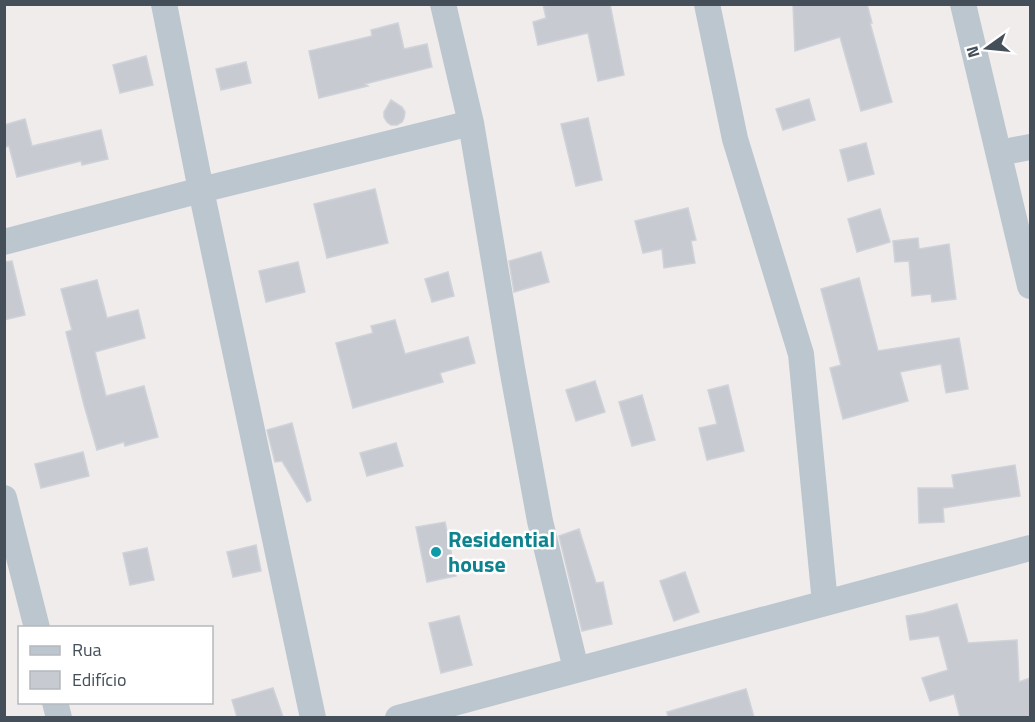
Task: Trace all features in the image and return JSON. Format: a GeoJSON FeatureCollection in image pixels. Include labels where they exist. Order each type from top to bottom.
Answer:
{"type":"FeatureCollection","features":[{"type":"Feature","properties":{"kind":"street"},"geometry":{"type":"LineString","coordinates":[[164,4],[201,190],[313,717]]}},
{"type":"Feature","properties":{"kind":"street"},"geometry":{"type":"LineString","coordinates":[[442,4],[471,123],[540,521],[576,669]]}},
{"type":"Feature","properties":{"kind":"street"},"geometry":{"type":"LineString","coordinates":[[707,4],[735,139],[801,354],[825,603]]}},
{"type":"Feature","properties":{"kind":"street"},"geometry":{"type":"LineString","coordinates":[[963,4],[1030,286]]}},
{"type":"Feature","properties":{"kind":"street"},"geometry":{"type":"LineString","coordinates":[[4,243],[201,190],[471,123]]}},
{"type":"Feature","properties":{"kind":"street"},"geometry":{"type":"LineString","coordinates":[[999,153],[1030,147]]}},
{"type":"Feature","properties":{"kind":"street"},"geometry":{"type":"LineString","coordinates":[[4,498],[37,626]]}},
{"type":"Feature","properties":{"kind":"street"},"geometry":{"type":"LineString","coordinates":[[398,717],[1030,548]]}},
{"type":"Feature","properties":{"kind":"building"},"geometry":{"type":"Polygon","coordinates":[[[543,4],[610,4],[624,75],[598,81],[588,33],[538,45],[533,22],[546,18],[543,4]]]}},
{"type":"Feature","properties":{"kind":"building"},"geometry":{"type":"Polygon","coordinates":[[[793,4],[867,4],[892,102],[861,111],[840,37],[795,51],[793,4]]]}},
{"type":"Feature","properties":{"kind":"building"},"geometry":{"type":"Polygon","coordinates":[[[398,23],[404,49],[427,44],[432,67],[319,98],[309,51],[372,36],[371,30],[398,23]]]}},
{"type":"Feature","properties":{"kind":"building"},"geometry":{"type":"Polygon","coordinates":[[[146,56],[153,85],[120,93],[113,65],[146,56]]]}},
{"type":"Feature","properties":{"kind":"building"},"geometry":{"type":"Polygon","coordinates":[[[246,62],[251,83],[221,90],[216,69],[246,62]]]}},
{"type":"Feature","properties":{"kind":"building"},"geometry":{"type":"Polygon","coordinates":[[[809,99],[815,120],[783,130],[776,109],[809,99]]]}},
{"type":"Feature","properties":{"kind":"building"},"geometry":{"type":"Polygon","coordinates":[[[391,100],[402,107],[405,112],[402,122],[397,125],[391,125],[384,117],[384,112],[391,100]]]}},
{"type":"Feature","properties":{"kind":"building"},"geometry":{"type":"Polygon","coordinates":[[[588,118],[602,180],[576,186],[561,124],[588,118]]]}},
{"type":"Feature","properties":{"kind":"building"},"geometry":{"type":"Polygon","coordinates":[[[25,119],[32,146],[101,130],[108,159],[82,165],[81,161],[17,177],[9,146],[4,147],[4,125],[25,119]]]}},
{"type":"Feature","properties":{"kind":"building"},"geometry":{"type":"Polygon","coordinates":[[[866,143],[874,174],[848,181],[840,150],[866,143]]]}},
{"type":"Feature","properties":{"kind":"building"},"geometry":{"type":"Polygon","coordinates":[[[375,189],[388,243],[327,258],[314,204],[375,189]]]}},
{"type":"Feature","properties":{"kind":"building"},"geometry":{"type":"Polygon","coordinates":[[[688,208],[696,240],[691,241],[695,263],[664,268],[662,249],[643,253],[635,221],[688,208]]]}},
{"type":"Feature","properties":{"kind":"building"},"geometry":{"type":"Polygon","coordinates":[[[880,209],[890,242],[857,252],[848,219],[880,209]]]}},
{"type":"Feature","properties":{"kind":"building"},"geometry":{"type":"Polygon","coordinates":[[[918,238],[919,249],[949,244],[956,299],[932,302],[931,294],[912,296],[909,261],[895,262],[893,241],[918,238]]]}},
{"type":"Feature","properties":{"kind":"building"},"geometry":{"type":"Polygon","coordinates":[[[541,252],[549,282],[514,292],[509,261],[541,252]]]}},
{"type":"Feature","properties":{"kind":"building"},"geometry":{"type":"Polygon","coordinates":[[[12,261],[25,315],[4,320],[4,262],[12,261]]]}},
{"type":"Feature","properties":{"kind":"building"},"geometry":{"type":"Polygon","coordinates":[[[298,262],[305,292],[266,302],[259,271],[298,262]]]}},
{"type":"Feature","properties":{"kind":"building"},"geometry":{"type":"Polygon","coordinates":[[[448,272],[454,296],[432,302],[425,279],[448,272]]]}},
{"type":"Feature","properties":{"kind":"building"},"geometry":{"type":"Polygon","coordinates":[[[859,278],[878,351],[959,338],[968,389],[946,393],[941,364],[900,372],[908,401],[843,419],[830,368],[841,365],[821,289],[859,278]]]}},
{"type":"Feature","properties":{"kind":"building"},"geometry":{"type":"Polygon","coordinates":[[[97,280],[107,318],[138,310],[145,338],[95,352],[106,396],[144,386],[158,437],[125,446],[124,442],[97,450],[66,332],[72,330],[61,289],[97,280]]]}},
{"type":"Feature","properties":{"kind":"building"},"geometry":{"type":"Polygon","coordinates":[[[395,320],[405,354],[468,337],[475,363],[440,373],[443,382],[353,408],[336,343],[373,333],[371,326],[395,320]]]}},
{"type":"Feature","properties":{"kind":"building"},"geometry":{"type":"Polygon","coordinates":[[[595,381],[605,412],[576,421],[566,390],[595,381]]]}},
{"type":"Feature","properties":{"kind":"building"},"geometry":{"type":"Polygon","coordinates":[[[728,385],[744,451],[707,460],[699,428],[717,424],[708,390],[728,385]]]}},
{"type":"Feature","properties":{"kind":"building"},"geometry":{"type":"Polygon","coordinates":[[[642,395],[655,440],[632,446],[619,402],[642,395]]]}},
{"type":"Feature","properties":{"kind":"building"},"geometry":{"type":"Polygon","coordinates":[[[292,423],[311,500],[307,502],[282,461],[275,462],[267,430],[292,423]]]}},
{"type":"Feature","properties":{"kind":"building"},"geometry":{"type":"Polygon","coordinates":[[[396,443],[403,466],[367,476],[360,453],[396,443]]]}},
{"type":"Feature","properties":{"kind":"building"},"geometry":{"type":"Polygon","coordinates":[[[83,452],[89,476],[41,488],[35,464],[83,452]]]}},
{"type":"Feature","properties":{"kind":"building"},"geometry":{"type":"Polygon","coordinates":[[[1015,465],[1020,496],[943,508],[944,522],[919,523],[918,488],[954,488],[952,475],[1015,465]]]}},
{"type":"Feature","properties":{"kind":"building","name":"Residential house"},"geometry":{"type":"Polygon","coordinates":[[[445,522],[456,576],[427,582],[416,527],[445,522]]]}},
{"type":"Feature","properties":{"kind":"building"},"geometry":{"type":"Polygon","coordinates":[[[579,529],[596,583],[603,582],[612,624],[582,631],[559,536],[579,529]]]}},
{"type":"Feature","properties":{"kind":"building"},"geometry":{"type":"Polygon","coordinates":[[[256,545],[261,571],[233,577],[227,552],[256,545]]]}},
{"type":"Feature","properties":{"kind":"building"},"geometry":{"type":"Polygon","coordinates":[[[147,548],[154,580],[130,585],[123,553],[147,548]]]}},
{"type":"Feature","properties":{"kind":"building"},"geometry":{"type":"Polygon","coordinates":[[[685,572],[699,612],[674,621],[660,581],[685,572]]]}},
{"type":"Feature","properties":{"kind":"building"},"geometry":{"type":"Polygon","coordinates":[[[957,604],[968,643],[1017,640],[1019,682],[1030,678],[1030,717],[960,717],[954,694],[930,701],[922,678],[948,670],[939,636],[910,640],[906,616],[957,604]]]}},
{"type":"Feature","properties":{"kind":"building"},"geometry":{"type":"Polygon","coordinates":[[[459,616],[472,665],[441,673],[429,623],[459,616]]]}},
{"type":"Feature","properties":{"kind":"building"},"geometry":{"type":"Polygon","coordinates":[[[273,688],[283,717],[237,717],[232,700],[273,688]]]}},
{"type":"Feature","properties":{"kind":"building"},"geometry":{"type":"Polygon","coordinates":[[[746,689],[754,717],[668,717],[667,712],[746,689]]]}},
{"type":"Feature","properties":{"kind":"place","name":"Residential house"},"geometry":{"type":"Point","coordinates":[436,552]}}]}
